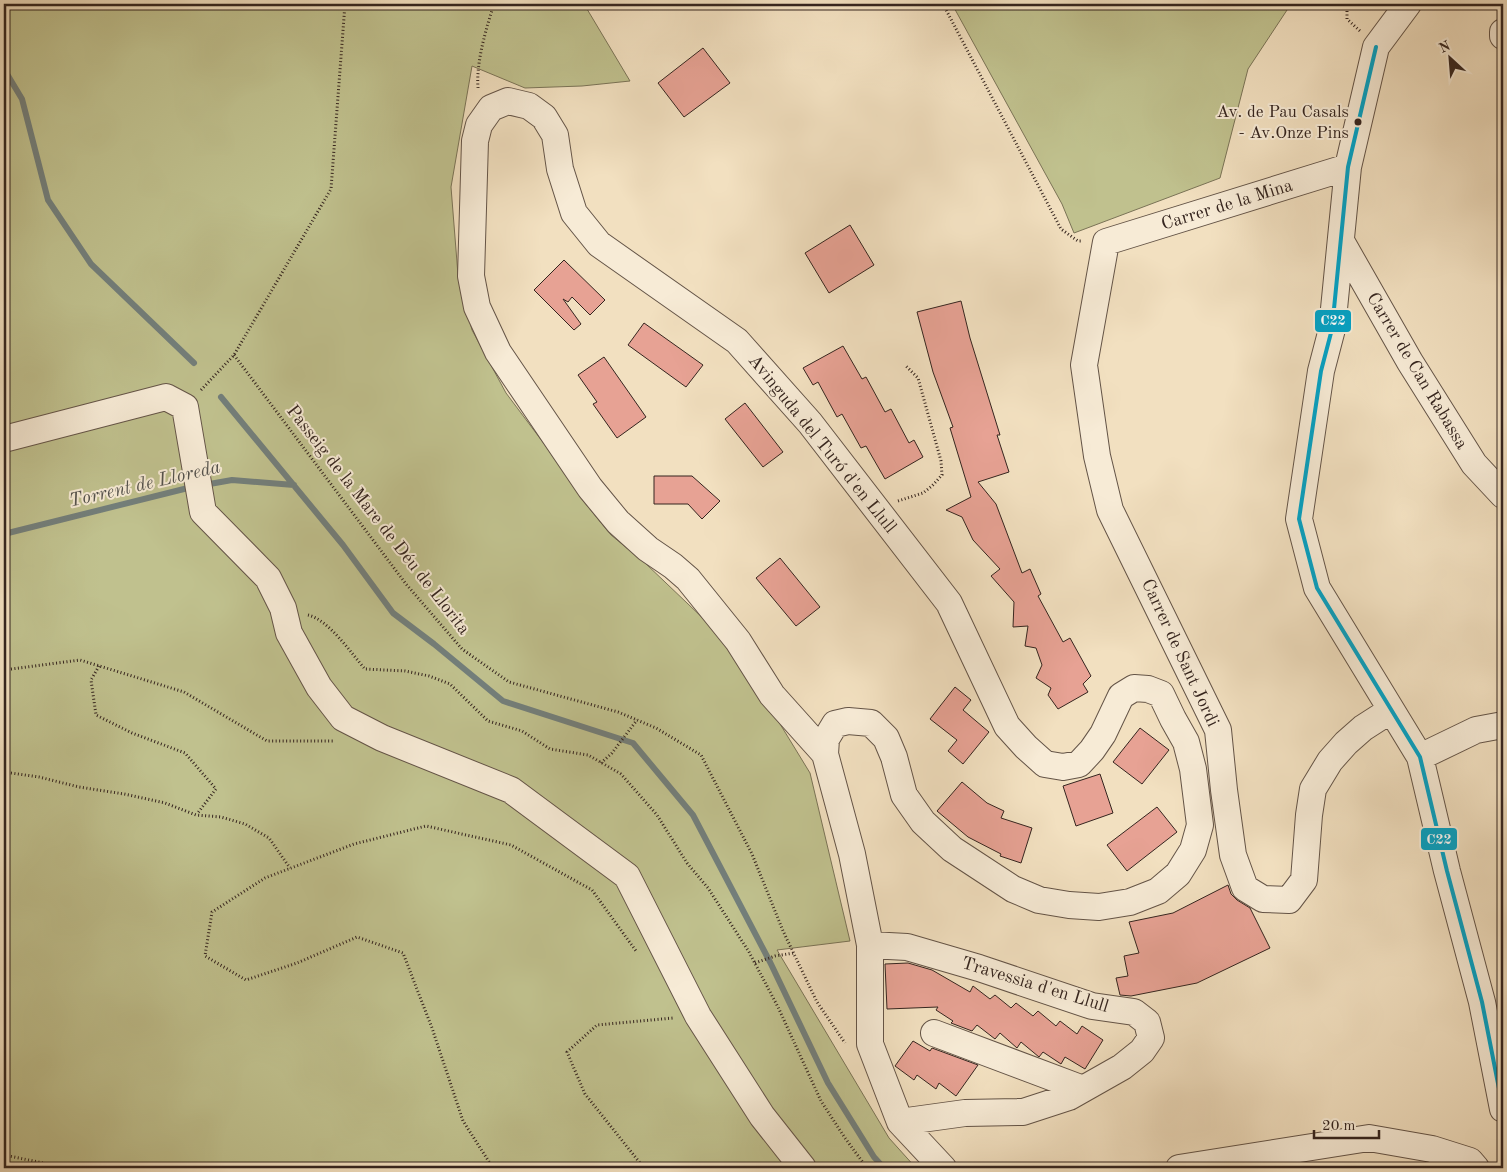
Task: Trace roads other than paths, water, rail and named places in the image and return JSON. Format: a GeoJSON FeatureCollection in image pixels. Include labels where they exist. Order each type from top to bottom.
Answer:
{"type":"FeatureCollection","features":[{"type":"Feature","properties":{"kind":"street"},"geometry":{"type":"LineString","coordinates":[[1408,4],[1376,47],[1348,167],[1332,329],[1320,371],[1299,519],[1317,588],[1420,757],[1447,871],[1492,1000],[1503,1109]]}},
{"type":"Feature","properties":{"kind":"street","name":"Avinguda del Turó d'en Llull"},"geometry":{"type":"LineString","coordinates":[[825,754],[772,695],[738,641],[688,579],[648,549],[618,522],[590,488],[498,352],[477,307],[471,276],[475,141],[480,125],[491,108],[508,101],[529,106],[544,118],[555,135],[560,169],[574,213],[600,244],[737,341],[810,423],[949,603],[1008,726],[1026,747],[1045,764],[1063,767],[1079,764],[1103,734],[1121,696],[1134,688],[1148,689],[1162,694],[1172,719],[1186,742],[1194,769],[1200,825],[1193,850],[1178,874],[1158,891],[1130,902],[1099,907],[1039,900],[1013,889],[952,850],[923,822],[904,795],[894,757],[886,738],[871,722],[848,721],[835,724],[826,739],[825,754],[852,854],[870,945],[870,1044],[900,1122]]}},
{"type":"Feature","properties":{"kind":"street","name":"Carrer de la Mina"},"geometry":{"type":"LineString","coordinates":[[1106,242],[1348,167]]}},
{"type":"Feature","properties":{"kind":"street","name":"Carrer de Can Rabassa"},"geometry":{"type":"LineString","coordinates":[[1341,241],[1410,362],[1474,464],[1503,494]]}},
{"type":"Feature","properties":{"kind":"street","name":"Carrer de Sant Jordi"},"geometry":{"type":"LineString","coordinates":[[1106,242],[1084,365],[1097,456],[1110,510],[1218,730],[1232,855],[1244,888],[1263,899],[1289,900],[1304,880],[1313,789],[1330,761],[1346,743],[1363,728],[1391,710]]}},
{"type":"Feature","properties":{"kind":"street"},"geometry":{"type":"LineString","coordinates":[[4,439],[166,397],[185,407],[203,512],[268,578],[283,608],[289,633],[319,687],[343,718],[382,738],[511,790],[627,876],[698,1016],[762,1116],[803,1168]]}},
{"type":"Feature","properties":{"kind":"street"},"geometry":{"type":"LineString","coordinates":[[1420,757],[1476,730],[1503,725]]}},
{"type":"Feature","properties":{"kind":"street","name":"Travessia d'en Llull"},"geometry":{"type":"LineString","coordinates":[[870,945],[907,948],[979,968],[1092,1006],[1134,1012],[1147,1022],[1151,1038],[1142,1051],[1122,1067],[1069,1097],[1023,1112],[965,1113],[900,1122]]}},
{"type":"Feature","properties":{"kind":"street"},"geometry":{"type":"LineString","coordinates":[[934,1033],[1083,1089]]}},
{"type":"Feature","properties":{"kind":"street"},"geometry":{"type":"LineString","coordinates":[[900,1122],[943,1168]]}},
{"type":"Feature","properties":{"kind":"street"},"geometry":{"type":"LineString","coordinates":[[1179,1168],[1369,1138],[1432,1149],[1470,1161],[1476,1168]]}},
{"type":"Feature","properties":{"kind":"waterway"},"geometry":{"type":"LineString","coordinates":[[4,69],[22,99],[48,200],[91,264],[194,363]]}},
{"type":"Feature","properties":{"kind":"waterway"},"geometry":{"type":"LineString","coordinates":[[221,397],[343,545],[393,613],[503,701],[633,743],[693,815],[770,962],[828,1083],[874,1157],[884,1168]]}},
{"type":"Feature","properties":{"kind":"waterway","name":"Torrent de Lloreda"},"geometry":{"type":"LineString","coordinates":[[204,485],[232,480],[294,485]]}},
{"type":"Feature","properties":{"kind":"waterway","name":"Torrent de Lloreda"},"geometry":{"type":"LineString","coordinates":[[4,534],[192,487]]}},
{"type":"Feature","properties":{"kind":"place","name":"Av. de Pau Casals - Av.Onze Pins"},"geometry":{"type":"Point","coordinates":[1358,122]}}]}
